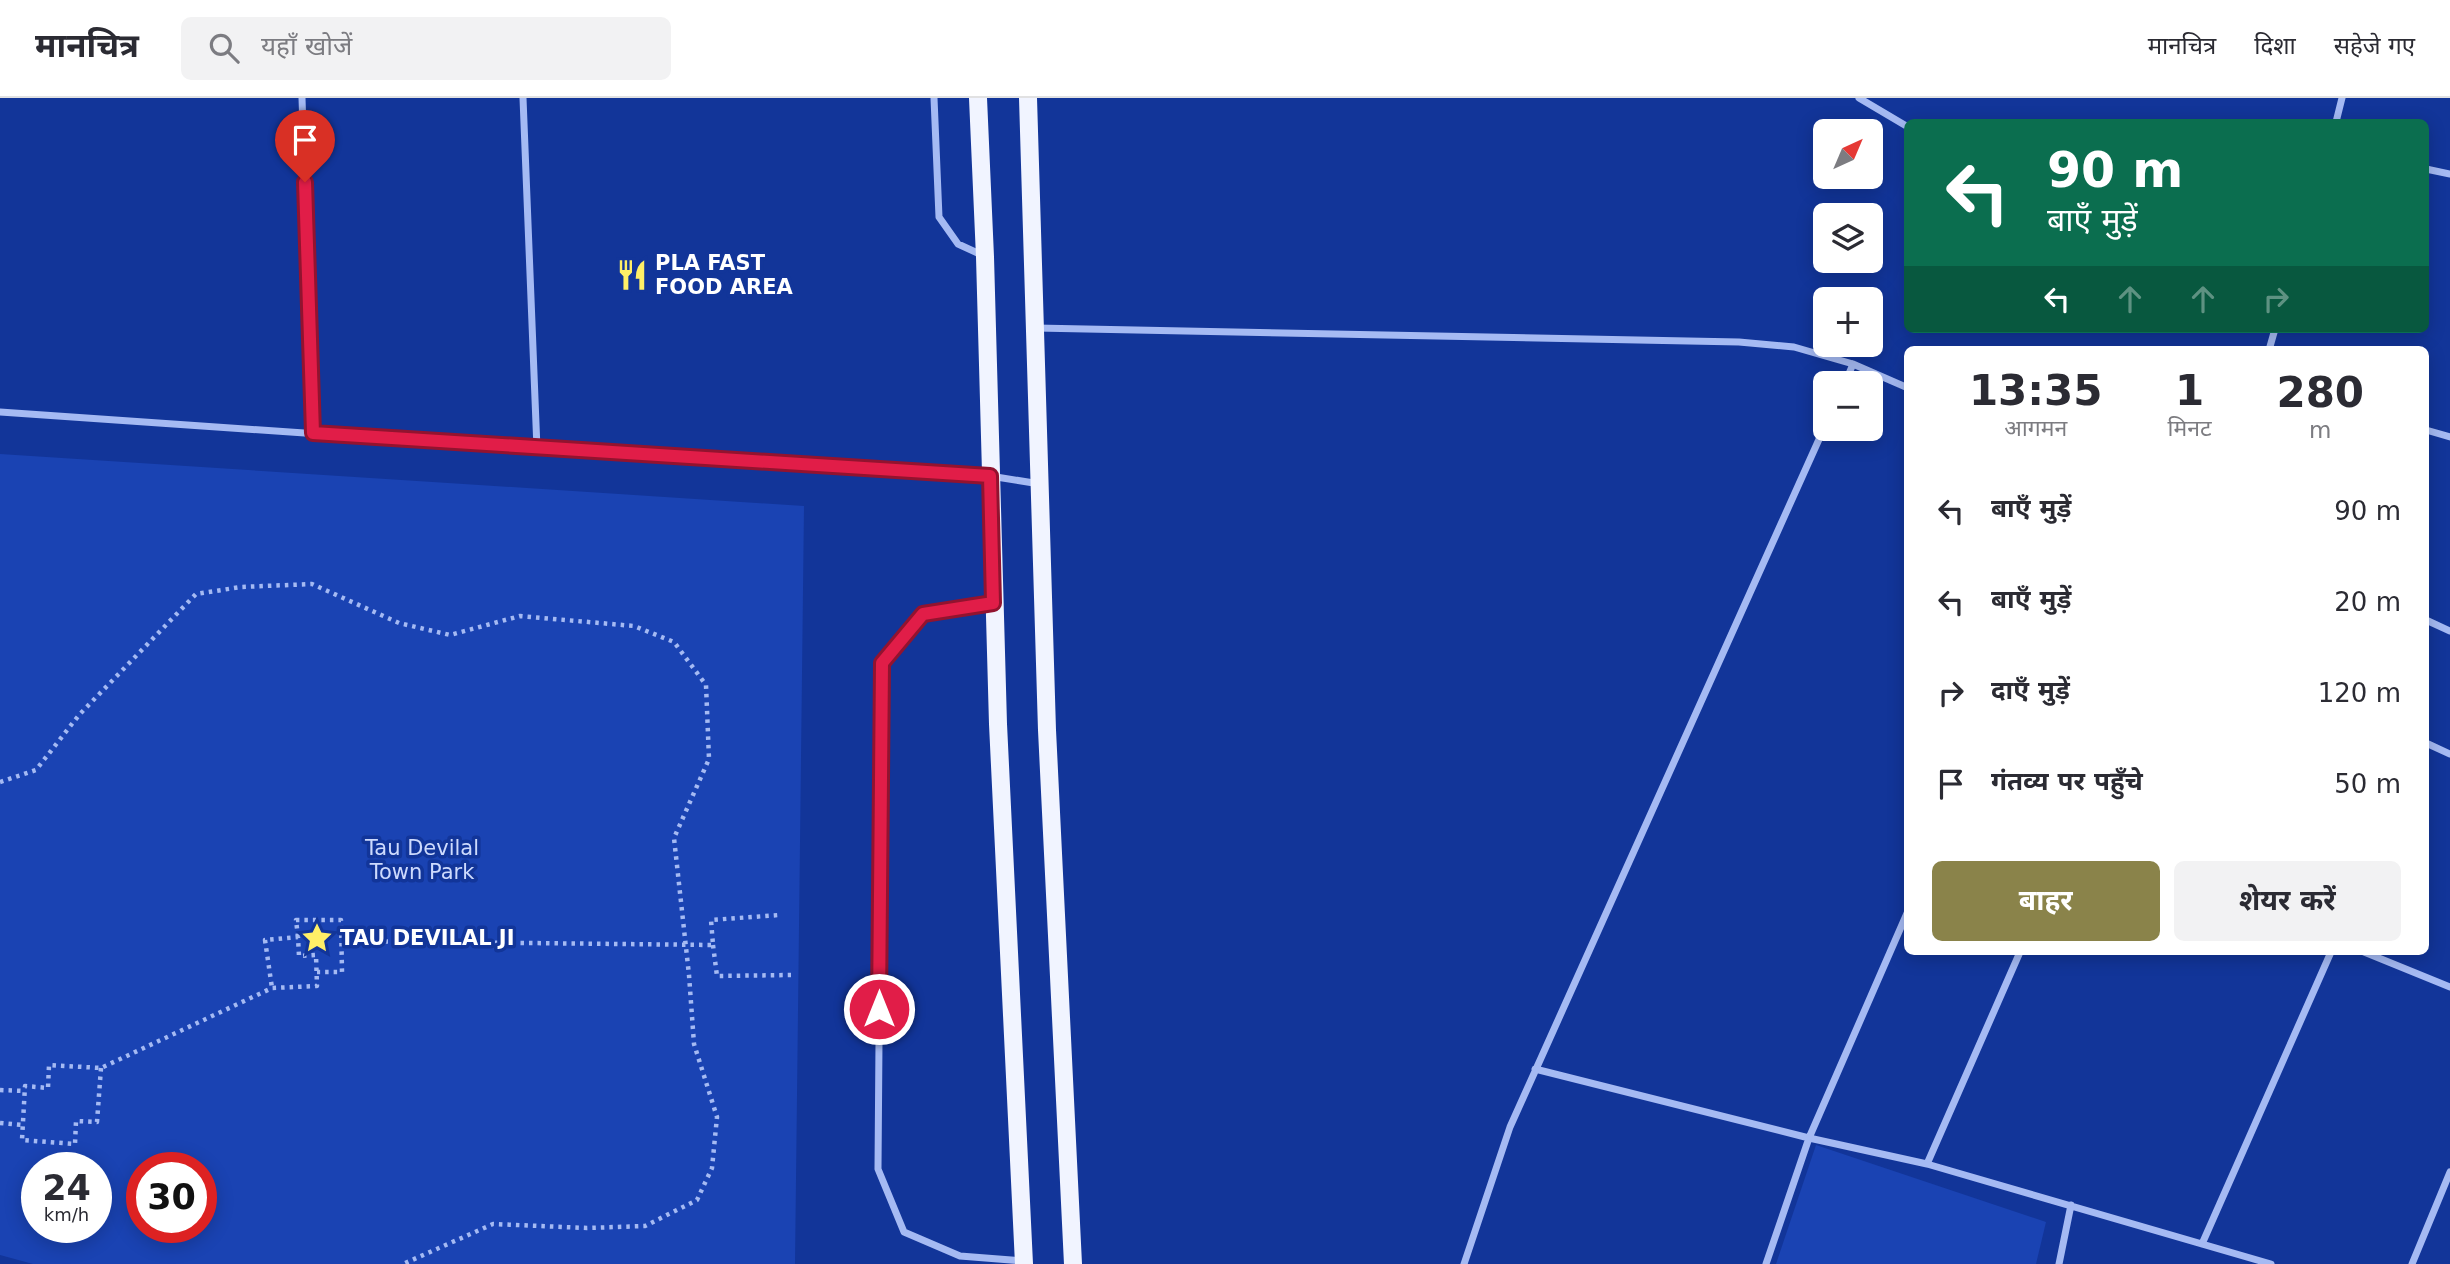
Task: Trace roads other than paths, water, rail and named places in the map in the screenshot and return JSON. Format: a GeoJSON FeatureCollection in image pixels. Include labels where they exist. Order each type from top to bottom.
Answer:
{"type":"FeatureCollection","features":[{"type":"Feature","properties":{"kind":"main road"},"geometry":{"type":"LineString","coordinates":[[978,98],[985,257],[993,603],[1024,1263]]}},
{"type":"Feature","properties":{"kind":"main road"},"geometry":{"type":"LineString","coordinates":[[1028,98],[1047,730],[1073,1264]]}},
{"type":"Feature","properties":{"kind":"street"},"geometry":{"type":"LineString","coordinates":[[302,98],[313,433]]}},
{"type":"Feature","properties":{"kind":"street"},"geometry":{"type":"LineString","coordinates":[[523,98],[537,449]]}},
{"type":"Feature","properties":{"kind":"street"},"geometry":{"type":"LineString","coordinates":[[934,98],[939,217],[958,244],[985,257]]}},
{"type":"Feature","properties":{"kind":"street"},"geometry":{"type":"LineString","coordinates":[[1859,98],[1904,125]]}},
{"type":"Feature","properties":{"kind":"street"},"geometry":{"type":"LineString","coordinates":[[2337,119],[2342,98]]}},
{"type":"Feature","properties":{"kind":"street"},"geometry":{"type":"LineString","coordinates":[[2429,170],[2450,174]]}},
{"type":"Feature","properties":{"kind":"street"},"geometry":{"type":"LineString","coordinates":[[1035,328],[1739,342],[1794,347],[1853,364],[1904,386]]}},
{"type":"Feature","properties":{"kind":"street"},"geometry":{"type":"LineString","coordinates":[[1850,371],[1853,364]]}},
{"type":"Feature","properties":{"kind":"street"},"geometry":{"type":"LineString","coordinates":[[0,412],[537,449],[990,476],[1040,484]]}},
{"type":"Feature","properties":{"kind":"street"},"geometry":{"type":"LineString","coordinates":[[2429,431],[2450,436]]}},
{"type":"Feature","properties":{"kind":"street"},"geometry":{"type":"LineString","coordinates":[[1464,1264],[1510,1127],[1818,441]]}},
{"type":"Feature","properties":{"kind":"street"},"geometry":{"type":"LineString","coordinates":[[993,603],[923,614],[882,663],[878,1169],[904,1232],[960,1256],[1024,1263]]}},
{"type":"Feature","properties":{"kind":"street"},"geometry":{"type":"LineString","coordinates":[[2429,621],[2450,631]]}},
{"type":"Feature","properties":{"kind":"street"},"geometry":{"type":"LineString","coordinates":[[2429,744],[2450,754]]}},
{"type":"Feature","properties":{"kind":"street"},"geometry":{"type":"LineString","coordinates":[[1766,1264],[1808,1138],[1904,920]]}},
{"type":"Feature","properties":{"kind":"street"},"geometry":{"type":"LineString","coordinates":[[1927,1164],[2019,955]]}},
{"type":"Feature","properties":{"kind":"street"},"geometry":{"type":"LineString","coordinates":[[2202,1244],[2330,955]]}},
{"type":"Feature","properties":{"kind":"street"},"geometry":{"type":"LineString","coordinates":[[2371,955],[2450,987]]}},
{"type":"Feature","properties":{"kind":"street"},"geometry":{"type":"LineString","coordinates":[[1535,1069],[1808,1138],[1927,1164],[2271,1264]]}},
{"type":"Feature","properties":{"kind":"street"},"geometry":{"type":"LineString","coordinates":[[2412,1264],[2450,1172]]}},
{"type":"Feature","properties":{"kind":"street"},"geometry":{"type":"LineString","coordinates":[[2059,1264],[2071,1205]]}},
{"type":"Feature","properties":{"kind":"place","name":"PLA FAST FOOD AREA"},"geometry":{"type":"Point","coordinates":[632,275]}},
{"type":"Feature","properties":{"kind":"place","name":"TAU DEVILAL JI"},"geometry":{"type":"Point","coordinates":[317,938]}},
{"type":"Feature","properties":{"kind":"park label","name":"Tau Devilal Town Park"},"geometry":{"type":"Point","coordinates":[422,860]}}]}
